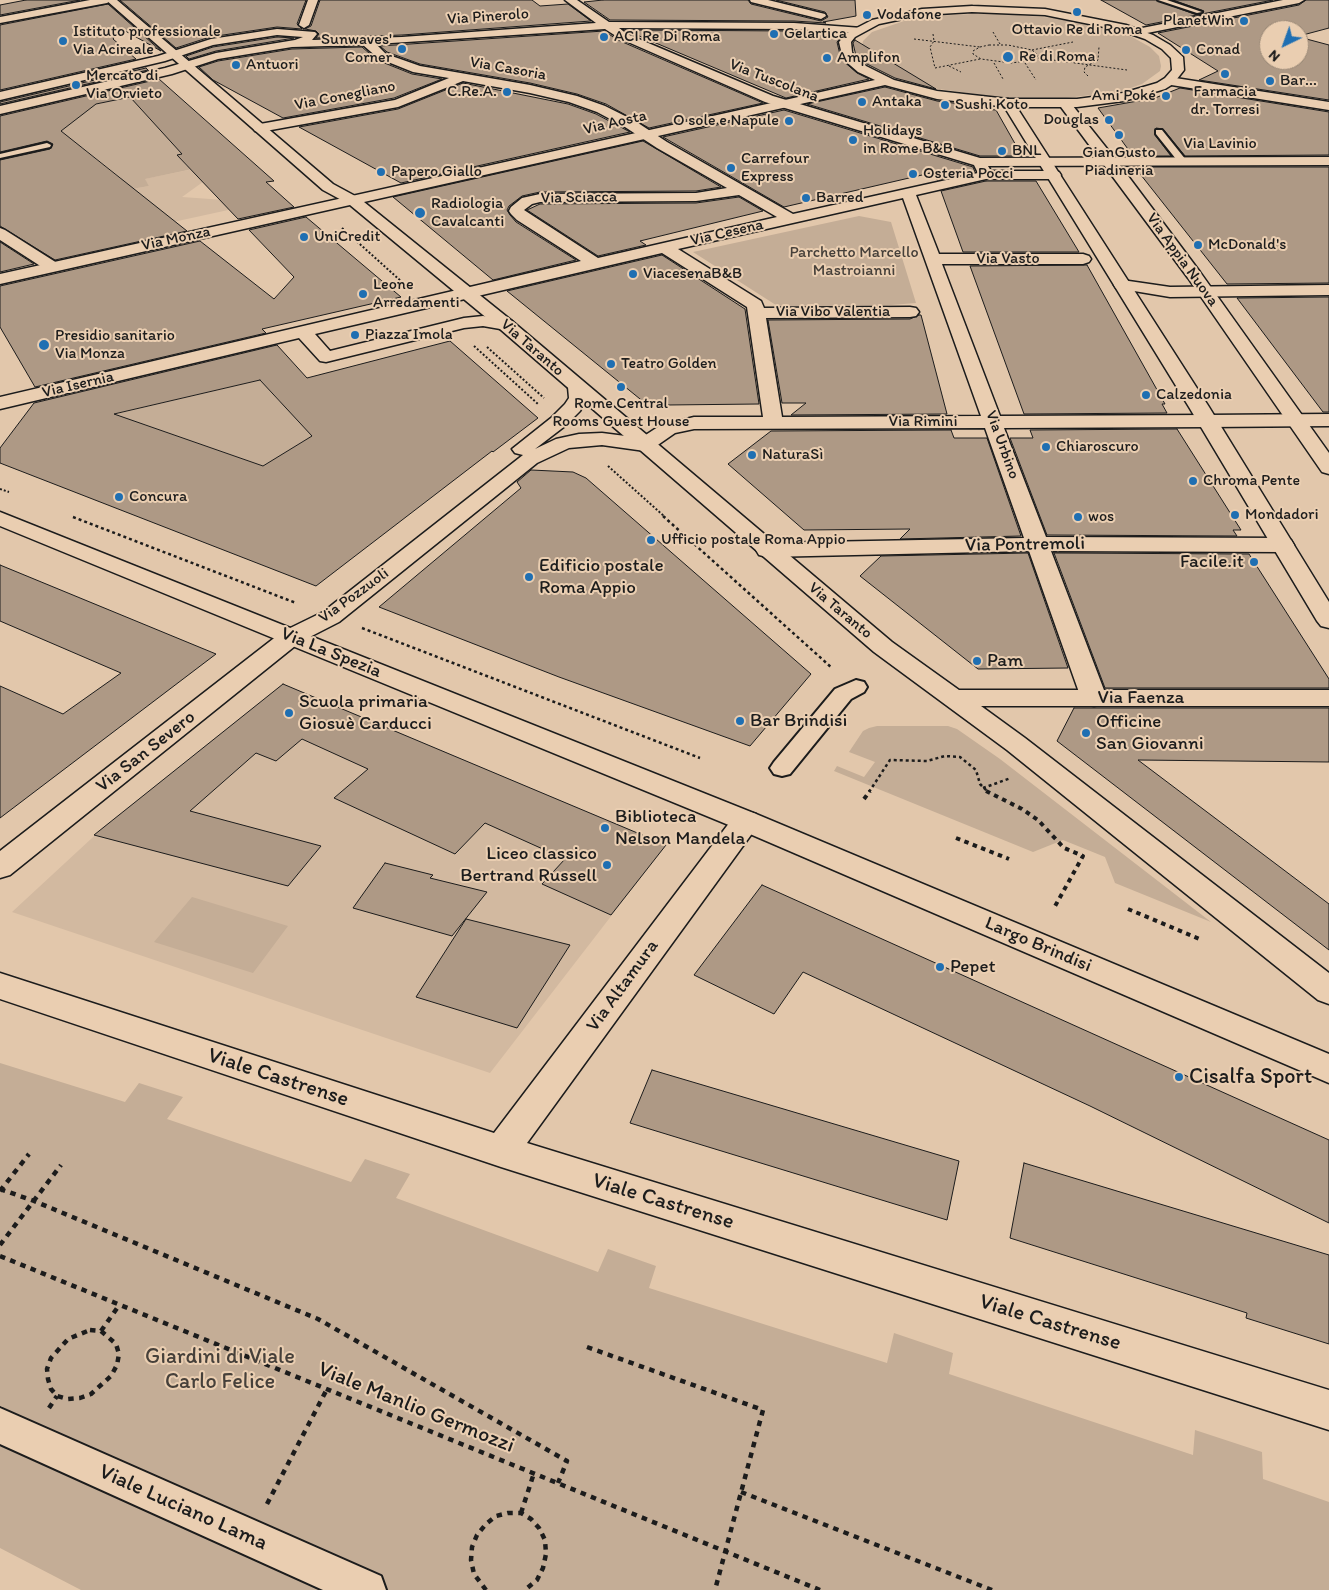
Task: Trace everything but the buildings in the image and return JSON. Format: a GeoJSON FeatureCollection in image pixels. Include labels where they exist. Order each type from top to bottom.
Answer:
{"type":"FeatureCollection","features":[{"type":"Feature","properties":{"kind":"street"},"geometry":{"type":"LineString","coordinates":[[0,16],[86,0]]}},
{"type":"Feature","properties":{"kind":"street"},"geometry":{"type":"LineString","coordinates":[[0,20],[107,0]]}},
{"type":"Feature","properties":{"kind":"street","name":"Via Taranto"},"geometry":{"type":"LineString","coordinates":[[112,0],[328,187],[352,200],[373,216],[506,325],[645,446],[883,647],[952,698]]}},
{"type":"Feature","properties":{"kind":"street"},"geometry":{"type":"LineString","coordinates":[[0,110],[189,65],[216,56],[303,41],[313,0]]}},
{"type":"Feature","properties":{"kind":"street","name":"Via Tuscolana"},"geometry":{"type":"LineString","coordinates":[[570,0],[623,36],[780,104],[982,169]]}},
{"type":"Feature","properties":{"kind":"street"},"geometry":{"type":"LineString","coordinates":[[1122,27],[1262,0]]}},
{"type":"Feature","properties":{"kind":"street"},"geometry":{"type":"LineString","coordinates":[[1137,32],[1299,0]]}},
{"type":"Feature","properties":{"kind":"street"},"geometry":{"type":"LineString","coordinates":[[953,5],[1001,5],[1066,15],[1137,32],[1161,43],[1174,54],[1179,62],[1173,77],[1151,90],[1131,96],[1064,104],[1008,103],[942,96],[886,81],[862,69],[848,56],[845,42],[850,35],[861,29],[907,14],[953,5]]}},
{"type":"Feature","properties":{"kind":"street"},"geometry":{"type":"LineString","coordinates":[[734,25],[755,6],[861,29]]}},
{"type":"Feature","properties":{"kind":"street","name":"Via Pinerolo"},"geometry":{"type":"LineString","coordinates":[[365,41],[608,26],[734,25],[861,29]]}},
{"type":"Feature","properties":{"kind":"street"},"geometry":{"type":"LineString","coordinates":[[0,96],[176,54],[211,42],[277,32],[307,29],[365,41]]}},
{"type":"Feature","properties":{"kind":"street"},"geometry":{"type":"LineString","coordinates":[[292,44],[365,41]]}},
{"type":"Feature","properties":{"kind":"street","name":"Via Casoria"},"geometry":{"type":"LineString","coordinates":[[365,41],[378,54],[395,62],[426,71],[517,86],[573,99],[608,112],[790,219]]}},
{"type":"Feature","properties":{"kind":"street","name":"Via Conegliano"},"geometry":{"type":"LineString","coordinates":[[260,128],[398,103],[462,77]]}},
{"type":"Feature","properties":{"kind":"street"},"geometry":{"type":"LineString","coordinates":[[1173,77],[1329,97]]}},
{"type":"Feature","properties":{"kind":"street"},"geometry":{"type":"LineString","coordinates":[[1173,77],[1329,106]]}},
{"type":"Feature","properties":{"kind":"street","name":"Via Aosta"},"geometry":{"type":"LineString","coordinates":[[352,200],[886,81]]}},
{"type":"Feature","properties":{"kind":"street"},"geometry":{"type":"LineString","coordinates":[[1008,103],[1208,421],[1329,621]]}},
{"type":"Feature","properties":{"kind":"street","name":"Via Appia Nuova"},"geometry":{"type":"LineString","coordinates":[[1064,104],[1111,163],[1205,291],[1329,468]]}},
{"type":"Feature","properties":{"kind":"street","name":"Via Lavinio"},"geometry":{"type":"LineString","coordinates":[[982,169],[1050,169],[1111,163],[1329,161]]}},
{"type":"Feature","properties":{"kind":"street","name":"Via Cesena"},"geometry":{"type":"LineString","coordinates":[[468,294],[595,263],[908,192],[982,169]]}},
{"type":"Feature","properties":{"kind":"street","name":"Via Sciacca"},"geometry":{"type":"LineString","coordinates":[[595,263],[522,217],[516,211],[518,207],[527,201],[540,198],[696,197],[742,190]]}},
{"type":"Feature","properties":{"kind":"street","name":"Via Urbino"},"geometry":{"type":"LineString","coordinates":[[908,192],[1094,698]]}},
{"type":"Feature","properties":{"kind":"street","name":"Via Monza"},"geometry":{"type":"LineString","coordinates":[[0,279],[51,266],[352,200]]}},
{"type":"Feature","properties":{"kind":"street"},"geometry":{"type":"LineString","coordinates":[[0,233],[51,266]]}},
{"type":"Feature","properties":{"kind":"street","name":"Via Vibo Valentia"},"geometry":{"type":"LineString","coordinates":[[665,248],[755,305],[773,422]]}},
{"type":"Feature","properties":{"kind":"street","name":"Via Vasto"},"geometry":{"type":"LineString","coordinates":[[933,259],[1083,259]]}},
{"type":"Feature","properties":{"kind":"street"},"geometry":{"type":"LineString","coordinates":[[1122,285],[1152,291],[1329,290]]}},
{"type":"Feature","properties":{"kind":"street"},"geometry":{"type":"LineString","coordinates":[[468,294],[303,332],[326,358],[470,322],[490,321],[506,325]]}},
{"type":"Feature","properties":{"kind":"street","name":"Via Vibo Valentia"},"geometry":{"type":"LineString","coordinates":[[756,313],[910,312]]}},
{"type":"Feature","properties":{"kind":"street","name":"Via Isernia"},"geometry":{"type":"LineString","coordinates":[[0,404],[303,332]]}},
{"type":"Feature","properties":{"kind":"street","name":"Via Pozzuoli"},"geometry":{"type":"LineString","coordinates":[[291,637],[310,609],[558,422],[576,403],[577,387]]}},
{"type":"Feature","properties":{"kind":"street"},"geometry":{"type":"LineString","coordinates":[[1208,421],[1329,420]]}},
{"type":"Feature","properties":{"kind":"street","name":"Via Rimini"},"geometry":{"type":"LineString","coordinates":[[645,446],[663,432],[683,424],[1208,421]]}},
{"type":"Feature","properties":{"kind":"street","name":"Via Pozzuoli"},"geometry":{"type":"LineString","coordinates":[[291,637],[331,617],[536,455],[562,443],[579,440],[609,440],[645,446]]}},
{"type":"Feature","properties":{"kind":"street","name":"Via La Spezia"},"geometry":{"type":"LineString","coordinates":[[0,518],[746,821]]}},
{"type":"Feature","properties":{"kind":"street","name":"Via Pontremoli"},"geometry":{"type":"LineString","coordinates":[[767,550],[1036,544],[1283,545]]}},
{"type":"Feature","properties":{"kind":"street","name":"Via San Severo"},"geometry":{"type":"LineString","coordinates":[[0,867],[291,637]]}},
{"type":"Feature","properties":{"kind":"street"},"geometry":{"type":"LineString","coordinates":[[782,768],[843,694],[856,687]]}},
{"type":"Feature","properties":{"kind":"street"},"geometry":{"type":"LineString","coordinates":[[952,698],[1016,744],[1329,991]]}},
{"type":"Feature","properties":{"kind":"street","name":"Via Faenza"},"geometry":{"type":"LineString","coordinates":[[952,698],[1329,698]]}},
{"type":"Feature","properties":{"kind":"street","name":"Largo Brindisi"},"geometry":{"type":"LineString","coordinates":[[746,821],[1329,1069]]}},
{"type":"Feature","properties":{"kind":"street","name":"Via Altamura"},"geometry":{"type":"LineString","coordinates":[[501,1151],[746,821]]}},
{"type":"Feature","properties":{"kind":"street","name":"Viale Castrense"},"geometry":{"type":"LineString","coordinates":[[0,986],[501,1151],[1329,1410]]}},
{"type":"Feature","properties":{"kind":"street","name":"Viale Luciano Lama"},"geometry":{"type":"LineString","coordinates":[[0,1426],[367,1590]]}},
{"type":"Feature","properties":{"kind":"lane"},"geometry":{"type":"LineString","coordinates":[[1160,0],[1199,12]]}},
{"type":"Feature","properties":{"kind":"lane"},"geometry":{"type":"LineString","coordinates":[[1159,132],[1183,162]]}},
{"type":"Feature","properties":{"kind":"lane"},"geometry":{"type":"LineString","coordinates":[[0,156],[47,144]]}},
{"type":"Feature","properties":{"kind":"path"},"geometry":{"type":"LineString","coordinates":[[908,38],[980,47],[1016,46],[1036,52],[1038,58]]}},
{"type":"Feature","properties":{"kind":"path"},"geometry":{"type":"LineString","coordinates":[[980,47],[973,51],[981,59]]}},
{"type":"Feature","properties":{"kind":"path"},"geometry":{"type":"LineString","coordinates":[[935,68],[981,59],[1011,64],[1038,58],[1127,70]]}},
{"type":"Feature","properties":{"kind":"path"},"geometry":{"type":"LineString","coordinates":[[1088,76],[1084,72],[1085,67],[1090,65]]}},
{"type":"Feature","properties":{"kind":"path"},"geometry":{"type":"LineString","coordinates":[[947,66],[960,71]]}},
{"type":"Feature","properties":{"kind":"path"},"geometry":{"type":"LineString","coordinates":[[348,234],[406,286]]}},
{"type":"Feature","properties":{"kind":"path"},"geometry":{"type":"LineString","coordinates":[[470,342],[542,408]]}},
{"type":"Feature","properties":{"kind":"path"},"geometry":{"type":"LineString","coordinates":[[486,346],[550,404]]}},
{"type":"Feature","properties":{"kind":"path"},"geometry":{"type":"LineString","coordinates":[[607,465],[824,662],[856,687]]}},
{"type":"Feature","properties":{"kind":"path"},"geometry":{"type":"LineString","coordinates":[[0,489],[9,492]]}},
{"type":"Feature","properties":{"kind":"path"},"geometry":{"type":"LineString","coordinates":[[72,517],[297,604]]}},
{"type":"Feature","properties":{"kind":"path"},"geometry":{"type":"LineString","coordinates":[[360,628],[700,758]]}},
{"type":"Feature","properties":{"kind":"path"},"geometry":{"type":"LineString","coordinates":[[864,800],[890,760],[909,762],[954,756],[972,766],[983,788],[991,795],[1022,809],[1038,820],[1064,848],[1083,856],[1054,908]]}},
{"type":"Feature","properties":{"kind":"path"},"geometry":{"type":"LineString","coordinates":[[983,788],[1019,775]]}},
{"type":"Feature","properties":{"kind":"path"},"geometry":{"type":"LineString","coordinates":[[956,838],[1010,859]]}},
{"type":"Feature","properties":{"kind":"path"},"geometry":{"type":"LineString","coordinates":[[1128,909],[1202,940]]}},
{"type":"Feature","properties":{"kind":"path"},"geometry":{"type":"LineString","coordinates":[[29,1154],[0,1190],[34,1201],[318,1319],[567,1460],[558,1483]]}},
{"type":"Feature","properties":{"kind":"path"},"geometry":{"type":"LineString","coordinates":[[0,1245],[61,1165]]}},
{"type":"Feature","properties":{"kind":"path","name":"Viale Manlio Germozzi"},"geometry":{"type":"LineString","coordinates":[[0,1256],[820,1590]]}},
{"type":"Feature","properties":{"kind":"path"},"geometry":{"type":"LineString","coordinates":[[101,1331],[110,1336],[116,1344],[118,1354],[117,1365],[111,1376],[97,1390],[80,1398],[68,1399],[57,1396],[51,1389],[48,1379],[47,1368],[51,1358],[68,1339],[79,1333],[101,1331],[120,1304]]}},
{"type":"Feature","properties":{"kind":"path"},"geometry":{"type":"LineString","coordinates":[[587,1347],[763,1410],[715,1590]]}},
{"type":"Feature","properties":{"kind":"path"},"geometry":{"type":"LineString","coordinates":[[249,1537],[327,1390]]}},
{"type":"Feature","properties":{"kind":"path"},"geometry":{"type":"LineString","coordinates":[[521,1513],[534,1473]]}},
{"type":"Feature","properties":{"kind":"path"},"geometry":{"type":"LineString","coordinates":[[741,1492],[992,1590]]}},
{"type":"Feature","properties":{"kind":"path"},"geometry":{"type":"LineString","coordinates":[[486,1590],[474,1574],[471,1560],[472,1547],[477,1535],[496,1516],[521,1513],[531,1519],[539,1528],[545,1540],[546,1554],[543,1568],[537,1580],[525,1590]]}},
{"type":"Feature","properties":{"kind":"shaded area","name":"Mercato di Via Orvieto"},"geometry":{"type":"Polygon","coordinates":[[[142,67],[152,72],[0,107],[0,99],[142,67]]]}},
{"type":"Feature","properties":{"kind":"shaded area"},"geometry":{"type":"Polygon","coordinates":[[[248,158],[273,181],[262,183],[207,179],[182,197],[238,201],[242,207],[63,246],[108,193],[149,186],[144,179],[248,158]]]}},
{"type":"Feature","properties":{"kind":"shaded area"},"geometry":{"type":"Polygon","coordinates":[[[283,684],[666,845],[490,1073],[12,912],[105,826],[283,684]]]}},
{"type":"Feature","properties":{"kind":"green space"},"geometry":{"type":"Polygon","coordinates":[[[992,13],[1054,18],[1111,30],[1132,37],[1150,47],[1159,56],[1160,71],[1142,84],[1122,91],[1059,99],[1006,98],[938,89],[896,77],[862,45],[863,41],[872,32],[907,20],[933,16],[992,13]]]}},
{"type":"Feature","properties":{"kind":"green space"},"geometry":{"type":"Polygon","coordinates":[[[142,94],[195,151],[177,155],[187,166],[224,160],[226,162],[145,179],[149,186],[109,193],[0,203],[121,178],[82,147],[59,145],[52,147],[41,142],[63,129],[24,109],[50,104],[63,112],[142,94]]]}},
{"type":"Feature","properties":{"kind":"green space","name":"Parchetto Marcello Mastroianni"},"geometry":{"type":"Polygon","coordinates":[[[859,216],[891,222],[916,303],[866,307],[779,307],[693,252],[859,216]]]}},
{"type":"Feature","properties":{"kind":"green space"},"geometry":{"type":"Polygon","coordinates":[[[282,375],[269,390],[280,402],[317,392],[342,418],[263,466],[143,424],[56,428],[282,375]]]}},
{"type":"Feature","properties":{"kind":"green space"},"geometry":{"type":"Polygon","coordinates":[[[877,726],[948,726],[957,729],[1000,759],[1211,922],[1115,883],[1105,857],[1063,840],[1033,852],[834,771],[837,766],[864,777],[875,762],[849,752],[863,731],[877,726]]]}},
{"type":"Feature","properties":{"kind":"green space"},"geometry":{"type":"Polygon","coordinates":[[[192,897],[288,926],[253,973],[154,942],[192,897]]]}},
{"type":"Feature","properties":{"kind":"green space","name":"Giardini di Viale Carlo Felice"},"geometry":{"type":"Polygon","coordinates":[[[0,1063],[125,1102],[139,1083],[183,1097],[167,1119],[351,1182],[365,1159],[410,1174],[396,1198],[598,1272],[608,1249],[656,1266],[649,1288],[887,1363],[894,1333],[953,1353],[949,1374],[1193,1455],[1195,1430],[1262,1452],[1263,1479],[1329,1502],[1329,1590],[81,1590],[0,1548],[0,1063]]]}},
{"type":"Feature","properties":{"kind":"place","name":"Ottavio Re di Roma"},"geometry":{"type":"Point","coordinates":[1077,12]}},
{"type":"Feature","properties":{"kind":"place","name":"Vodafone"},"geometry":{"type":"Point","coordinates":[867,15]}},
{"type":"Feature","properties":{"kind":"place","name":"PlanetWin"},"geometry":{"type":"Point","coordinates":[1244,21]}},
{"type":"Feature","properties":{"kind":"place","name":"Gelartica"},"geometry":{"type":"Point","coordinates":[774,34]}},
{"type":"Feature","properties":{"kind":"place","name":"ACI Re Di Roma"},"geometry":{"type":"Point","coordinates":[604,37]}},
{"type":"Feature","properties":{"kind":"place","name":"Istituto professionale Via Acireale"},"geometry":{"type":"Point","coordinates":[63,41]}},
{"type":"Feature","properties":{"kind":"place","name":"Sunwaves' Corner"},"geometry":{"type":"Point","coordinates":[402,49]}},
{"type":"Feature","properties":{"kind":"place","name":"Conad"},"geometry":{"type":"Point","coordinates":[1186,50]}},
{"type":"Feature","properties":{"kind":"place","name":"Re di Roma"},"geometry":{"type":"Point","coordinates":[1008,57]}},
{"type":"Feature","properties":{"kind":"place","name":"Amplifon"},"geometry":{"type":"Point","coordinates":[827,58]}},
{"type":"Feature","properties":{"kind":"place","name":"Antuori"},"geometry":{"type":"Point","coordinates":[236,65]}},
{"type":"Feature","properties":{"kind":"place","name":"Farmacia dr. Torresi"},"geometry":{"type":"Point","coordinates":[1225,74]}},
{"type":"Feature","properties":{"kind":"place","name":"Bar..."},"geometry":{"type":"Point","coordinates":[1270,81]}},
{"type":"Feature","properties":{"kind":"place","name":"Mercato di Via Orvieto"},"geometry":{"type":"Point","coordinates":[76,85]}},
{"type":"Feature","properties":{"kind":"place","name":"C.Re.A."},"geometry":{"type":"Point","coordinates":[507,92]}},
{"type":"Feature","properties":{"kind":"place","name":"Ami Poké"},"geometry":{"type":"Point","coordinates":[1166,96]}},
{"type":"Feature","properties":{"kind":"place","name":"Antaka"},"geometry":{"type":"Point","coordinates":[862,102]}},
{"type":"Feature","properties":{"kind":"place","name":"Sushi Koto"},"geometry":{"type":"Point","coordinates":[945,105]}},
{"type":"Feature","properties":{"kind":"place","name":"Douglas"},"geometry":{"type":"Point","coordinates":[1109,120]}},
{"type":"Feature","properties":{"kind":"place","name":"O sole e Napule"},"geometry":{"type":"Point","coordinates":[789,121]}},
{"type":"Feature","properties":{"kind":"place","name":"GianGusto Piadineria"},"geometry":{"type":"Point","coordinates":[1119,135]}},
{"type":"Feature","properties":{"kind":"place","name":"Holidays in Rome B&B"},"geometry":{"type":"Point","coordinates":[853,140]}},
{"type":"Feature","properties":{"kind":"place","name":"BNL"},"geometry":{"type":"Point","coordinates":[1002,151]}},
{"type":"Feature","properties":{"kind":"place","name":"Carrefour Express"},"geometry":{"type":"Point","coordinates":[731,168]}},
{"type":"Feature","properties":{"kind":"place","name":"Papero Giallo"},"geometry":{"type":"Point","coordinates":[381,172]}},
{"type":"Feature","properties":{"kind":"place","name":"Osteria Pocci"},"geometry":{"type":"Point","coordinates":[913,174]}},
{"type":"Feature","properties":{"kind":"place","name":"Barred"},"geometry":{"type":"Point","coordinates":[806,198]}},
{"type":"Feature","properties":{"kind":"place","name":"Radiologia Cavalcanti"},"geometry":{"type":"Point","coordinates":[420,213]}},
{"type":"Feature","properties":{"kind":"place","name":"UniCredit"},"geometry":{"type":"Point","coordinates":[304,237]}},
{"type":"Feature","properties":{"kind":"place","name":"McDonald's"},"geometry":{"type":"Point","coordinates":[1198,245]}},
{"type":"Feature","properties":{"kind":"place","name":"ViacesenaB&B"},"geometry":{"type":"Point","coordinates":[633,274]}},
{"type":"Feature","properties":{"kind":"place","name":"Leone Arredamenti"},"geometry":{"type":"Point","coordinates":[363,294]}},
{"type":"Feature","properties":{"kind":"place","name":"Piazza Imola"},"geometry":{"type":"Point","coordinates":[355,335]}},
{"type":"Feature","properties":{"kind":"place","name":"Presidio sanitario Via Monza"},"geometry":{"type":"Point","coordinates":[44,345]}},
{"type":"Feature","properties":{"kind":"place","name":"Teatro Golden"},"geometry":{"type":"Point","coordinates":[611,364]}},
{"type":"Feature","properties":{"kind":"place","name":"Rome Central Rooms Guest House"},"geometry":{"type":"Point","coordinates":[621,387]}},
{"type":"Feature","properties":{"kind":"place","name":"Calzedonia"},"geometry":{"type":"Point","coordinates":[1146,395]}},
{"type":"Feature","properties":{"kind":"place","name":"Chiaroscuro"},"geometry":{"type":"Point","coordinates":[1046,447]}},
{"type":"Feature","properties":{"kind":"place","name":"NaturaSì"},"geometry":{"type":"Point","coordinates":[752,455]}},
{"type":"Feature","properties":{"kind":"place","name":"Chroma Pente"},"geometry":{"type":"Point","coordinates":[1193,481]}},
{"type":"Feature","properties":{"kind":"place","name":"Concura"},"geometry":{"type":"Point","coordinates":[119,497]}},
{"type":"Feature","properties":{"kind":"place","name":"Mondadori"},"geometry":{"type":"Point","coordinates":[1235,515]}},
{"type":"Feature","properties":{"kind":"place","name":"wos"},"geometry":{"type":"Point","coordinates":[1078,517]}},
{"type":"Feature","properties":{"kind":"place","name":"Ufficio postale Roma Appio"},"geometry":{"type":"Point","coordinates":[651,540]}},
{"type":"Feature","properties":{"kind":"place","name":"Facile.it"},"geometry":{"type":"Point","coordinates":[1254,562]}},
{"type":"Feature","properties":{"kind":"place","name":"Edificio postale Roma Appio"},"geometry":{"type":"Point","coordinates":[529,577]}},
{"type":"Feature","properties":{"kind":"place","name":"Pam"},"geometry":{"type":"Point","coordinates":[977,661]}},
{"type":"Feature","properties":{"kind":"place","name":"Scuola primaria Giosuè Carducci"},"geometry":{"type":"Point","coordinates":[289,713]}},
{"type":"Feature","properties":{"kind":"place","name":"Bar Brindisi"},"geometry":{"type":"Point","coordinates":[740,721]}},
{"type":"Feature","properties":{"kind":"place","name":"Officine San Giovanni"},"geometry":{"type":"Point","coordinates":[1086,733]}},
{"type":"Feature","properties":{"kind":"place","name":"Biblioteca Nelson Mandela"},"geometry":{"type":"Point","coordinates":[605,828]}},
{"type":"Feature","properties":{"kind":"place","name":"Liceo classico Bertrand Russell"},"geometry":{"type":"Point","coordinates":[607,865]}},
{"type":"Feature","properties":{"kind":"place","name":"Pepet"},"geometry":{"type":"Point","coordinates":[940,967]}},
{"type":"Feature","properties":{"kind":"place","name":"Cisalfa Sport"},"geometry":{"type":"Point","coordinates":[1179,1077]}}]}
